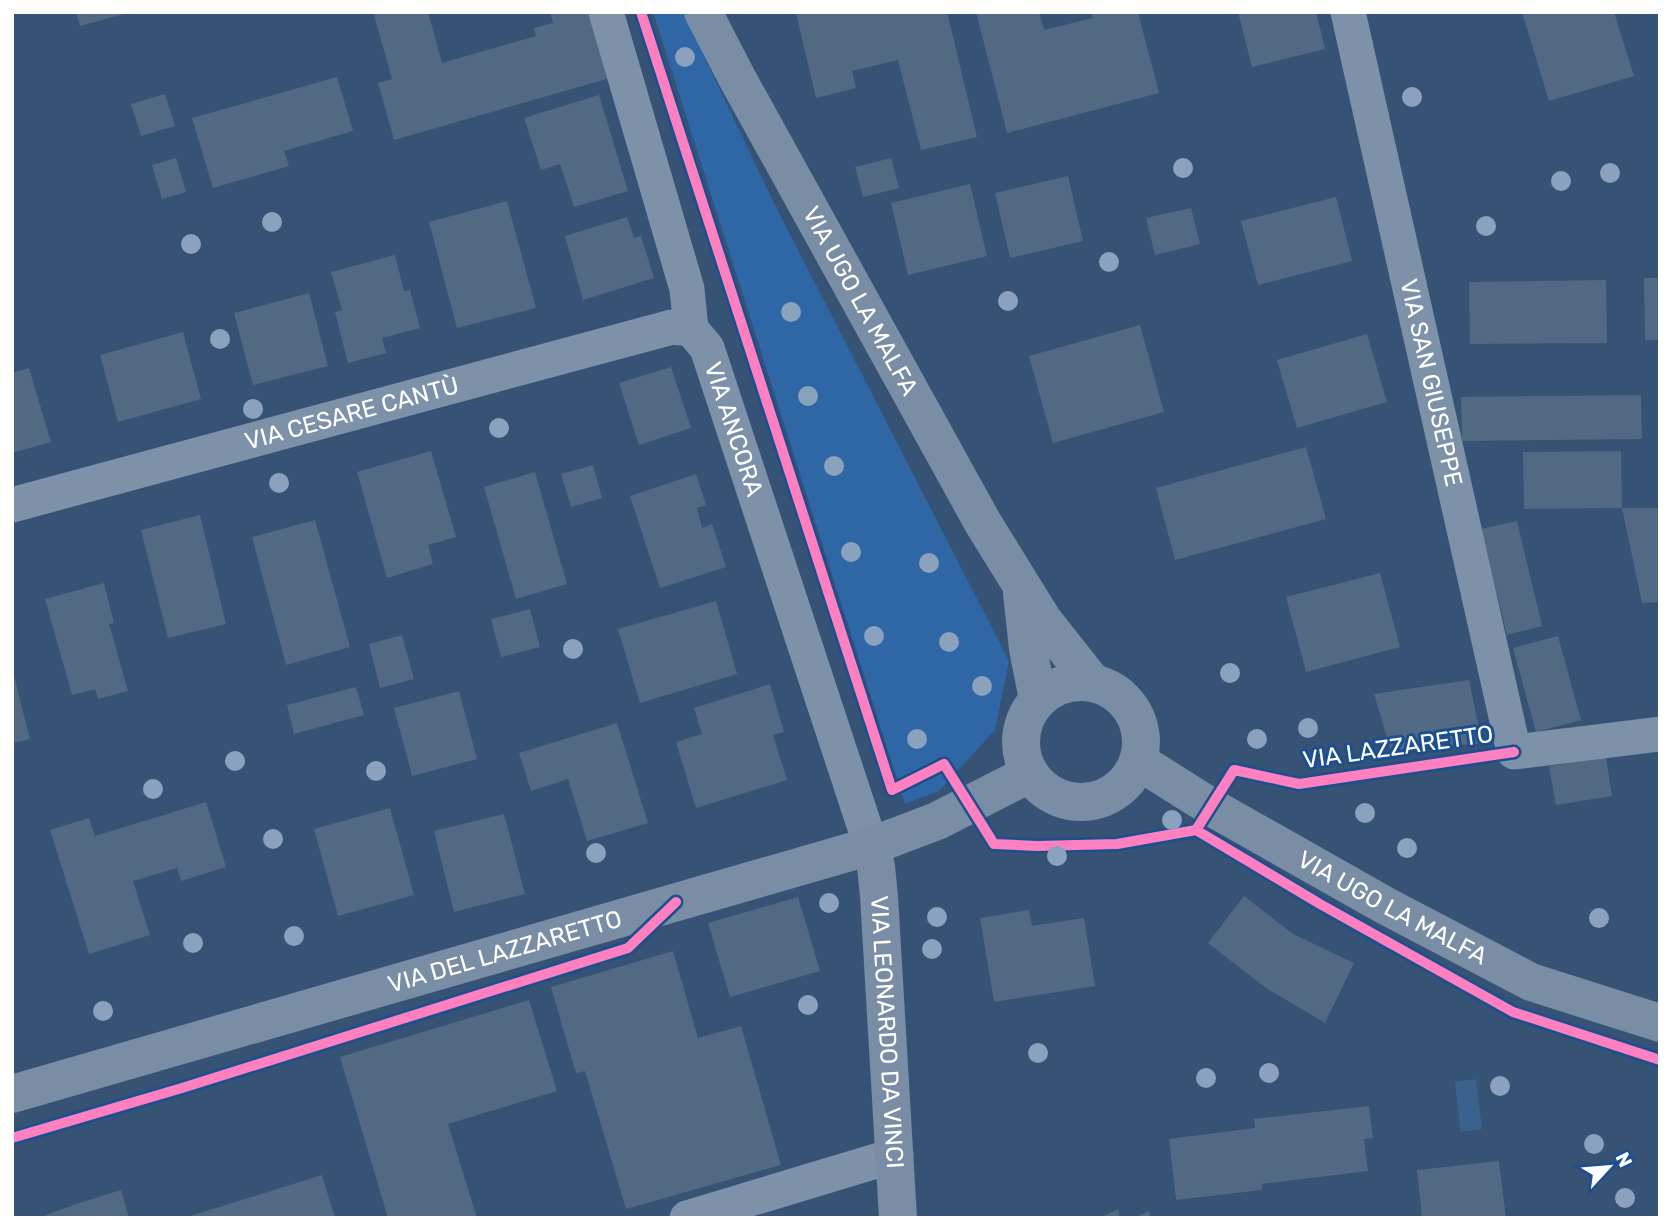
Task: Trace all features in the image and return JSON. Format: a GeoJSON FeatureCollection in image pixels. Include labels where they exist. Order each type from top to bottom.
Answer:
{"type":"FeatureCollection","features":[{"type":"Feature","properties":{"kind":"street","name":"VIA ANCORA"},"geometry":{"type":"LineString","coordinates":[[606,12],[687,289],[691,329],[707,348],[871,846]]}},
{"type":"Feature","properties":{"kind":"street","name":"VIA UGO LA MALFA"},"geometry":{"type":"LineString","coordinates":[[703,12],[926,423],[1022,587],[1055,638],[1092,682],[1111,689],[1127,703],[1138,721],[1142,741],[1138,761],[1211,807],[1374,899],[1531,982],[1660,1023]]}},
{"type":"Feature","properties":{"kind":"street","name":"VIA SAN GIUSEPPE"},"geometry":{"type":"LineString","coordinates":[[1348,12],[1514,752]]}},
{"type":"Feature","properties":{"kind":"street","name":"VIA CESARE CANTÙ"},"geometry":{"type":"LineString","coordinates":[[12,505],[672,327],[691,329]]}},
{"type":"Feature","properties":{"kind":"street","name":"VIA UGO LA MALFA"},"geometry":{"type":"LineString","coordinates":[[1022,587],[1028,649],[1038,699]]}},
{"type":"Feature","properties":{"kind":"street"},"geometry":{"type":"LineString","coordinates":[[1092,682],[1072,682],[1054,688],[1038,699],[1026,715],[1020,735],[1021,756],[1029,774],[1042,789],[1059,799],[1079,803],[1098,801],[1115,792],[1129,779],[1138,761]]}},
{"type":"Feature","properties":{"kind":"street","name":"VIA LAZZARETTO"},"geometry":{"type":"LineString","coordinates":[[1514,752],[1660,734]]}},
{"type":"Feature","properties":{"kind":"street","name":"VIA DEL LAZZARETTO"},"geometry":{"type":"LineString","coordinates":[[12,1094],[871,846],[937,821],[1029,774]]}},
{"type":"Feature","properties":{"kind":"street","name":"VIA LEONARDO DA VINCI"},"geometry":{"type":"LineString","coordinates":[[871,846],[879,896],[898,1218]]}},
{"type":"Feature","properties":{"kind":"street"},"geometry":{"type":"LineString","coordinates":[[687,1218],[896,1154]]}},
{"type":"Feature","properties":{"kind":"shaded area"},"geometry":{"type":"Polygon","coordinates":[[[653,12],[683,12],[774,203],[1009,661],[995,730],[939,791],[905,804],[653,12]]]}},
{"type":"Feature","properties":{"kind":"shaded area"},"geometry":{"type":"Polygon","coordinates":[[[1476,1079],[1482,1129],[1460,1132],[1455,1082],[1476,1079]]]}},
{"type":"Feature","properties":{"kind":"building"},"geometry":{"type":"Polygon","coordinates":[[[76,12],[128,12],[128,13],[80,26],[76,12]]]}},
{"type":"Feature","properties":{"kind":"building"},"geometry":{"type":"Polygon","coordinates":[[[382,12],[428,12],[442,63],[536,36],[534,28],[553,23],[550,12],[591,12],[610,78],[394,140],[378,83],[392,79],[374,15],[382,12]]]}},
{"type":"Feature","properties":{"kind":"building"},"geometry":{"type":"Polygon","coordinates":[[[947,12],[977,137],[921,150],[898,60],[852,71],[856,88],[816,98],[796,13],[947,12]]]}},
{"type":"Feature","properties":{"kind":"building"},"geometry":{"type":"Polygon","coordinates":[[[976,12],[1039,12],[1044,30],[1093,18],[1091,12],[1138,12],[1159,93],[1007,133],[976,12]]]}},
{"type":"Feature","properties":{"kind":"building"},"geometry":{"type":"Polygon","coordinates":[[[1238,12],[1316,12],[1325,49],[1252,67],[1238,12]]]}},
{"type":"Feature","properties":{"kind":"building"},"geometry":{"type":"Polygon","coordinates":[[[1522,12],[1614,12],[1634,76],[1549,101],[1522,12]]]}},
{"type":"Feature","properties":{"kind":"building"},"geometry":{"type":"Polygon","coordinates":[[[337,77],[353,131],[284,151],[289,166],[213,188],[192,118],[337,77]]]}},
{"type":"Feature","properties":{"kind":"building"},"geometry":{"type":"Polygon","coordinates":[[[165,94],[175,126],[141,136],[131,104],[165,94]]]}},
{"type":"Feature","properties":{"kind":"building"},"geometry":{"type":"Polygon","coordinates":[[[599,95],[628,191],[574,207],[560,164],[541,170],[524,118],[599,95]]]}},
{"type":"Feature","properties":{"kind":"building"},"geometry":{"type":"Polygon","coordinates":[[[176,158],[186,192],[162,199],[152,165],[176,158]]]}},
{"type":"Feature","properties":{"kind":"building"},"geometry":{"type":"Polygon","coordinates":[[[891,158],[899,188],[863,197],[855,167],[891,158]]]}},
{"type":"Feature","properties":{"kind":"building"},"geometry":{"type":"Polygon","coordinates":[[[1068,176],[1083,241],[1010,258],[995,193],[1068,176]]]}},
{"type":"Feature","properties":{"kind":"building"},"geometry":{"type":"Polygon","coordinates":[[[970,184],[987,256],[908,275],[891,203],[970,184]]]}},
{"type":"Feature","properties":{"kind":"building"},"geometry":{"type":"Polygon","coordinates":[[[1336,197],[1352,261],[1258,285],[1241,221],[1336,197]]]}},
{"type":"Feature","properties":{"kind":"building"},"geometry":{"type":"Polygon","coordinates":[[[507,201],[536,308],[457,328],[429,222],[507,201]]]}},
{"type":"Feature","properties":{"kind":"building"},"geometry":{"type":"Polygon","coordinates":[[[1191,208],[1200,244],[1155,255],[1146,218],[1191,208]]]}},
{"type":"Feature","properties":{"kind":"building"},"geometry":{"type":"Polygon","coordinates":[[[627,217],[634,238],[641,236],[654,278],[583,300],[565,236],[627,217]]]}},
{"type":"Feature","properties":{"kind":"building"},"geometry":{"type":"Polygon","coordinates":[[[395,255],[404,291],[410,290],[420,328],[382,338],[386,353],[348,363],[335,312],[342,310],[331,272],[395,255]]]}},
{"type":"Feature","properties":{"kind":"building"},"geometry":{"type":"Polygon","coordinates":[[[1644,278],[1660,278],[1660,340],[1645,340],[1644,278]]]}},
{"type":"Feature","properties":{"kind":"building"},"geometry":{"type":"Polygon","coordinates":[[[1606,280],[1607,343],[1470,344],[1469,282],[1606,280]]]}},
{"type":"Feature","properties":{"kind":"building"},"geometry":{"type":"Polygon","coordinates":[[[309,293],[328,366],[253,385],[234,313],[309,293]]]}},
{"type":"Feature","properties":{"kind":"building"},"geometry":{"type":"Polygon","coordinates":[[[1140,325],[1164,412],[1053,443],[1029,356],[1140,325]]]}},
{"type":"Feature","properties":{"kind":"building"},"geometry":{"type":"Polygon","coordinates":[[[183,332],[201,399],[118,422],[100,355],[183,332]]]}},
{"type":"Feature","properties":{"kind":"building"},"geometry":{"type":"Polygon","coordinates":[[[1367,334],[1387,402],[1297,428],[1277,360],[1367,334]]]}},
{"type":"Feature","properties":{"kind":"building"},"geometry":{"type":"Polygon","coordinates":[[[671,367],[691,428],[639,445],[619,383],[671,367]]]}},
{"type":"Feature","properties":{"kind":"building"},"geometry":{"type":"Polygon","coordinates":[[[29,368],[51,442],[12,453],[12,373],[29,368]]]}},
{"type":"Feature","properties":{"kind":"building"},"geometry":{"type":"Polygon","coordinates":[[[1641,395],[1642,439],[1462,441],[1461,397],[1641,395]]]}},
{"type":"Feature","properties":{"kind":"building"},"geometry":{"type":"Polygon","coordinates":[[[1306,447],[1326,519],[1175,560],[1156,488],[1306,447]]]}},
{"type":"Feature","properties":{"kind":"building"},"geometry":{"type":"Polygon","coordinates":[[[431,451],[456,537],[428,545],[433,564],[387,578],[357,472],[431,451]]]}},
{"type":"Feature","properties":{"kind":"building"},"geometry":{"type":"Polygon","coordinates":[[[1621,451],[1622,508],[1524,509],[1523,452],[1621,451]]]}},
{"type":"Feature","properties":{"kind":"building"},"geometry":{"type":"Polygon","coordinates":[[[593,465],[602,498],[571,507],[561,474],[593,465]]]}},
{"type":"Feature","properties":{"kind":"building"},"geometry":{"type":"Polygon","coordinates":[[[535,472],[567,584],[516,599],[484,487],[535,472]]]}},
{"type":"Feature","properties":{"kind":"building"},"geometry":{"type":"Polygon","coordinates":[[[696,474],[706,505],[697,508],[702,528],[712,524],[726,567],[660,588],[630,496],[696,474]]]}},
{"type":"Feature","properties":{"kind":"building"},"geometry":{"type":"Polygon","coordinates":[[[1622,508],[1660,508],[1660,602],[1642,603],[1622,508]]]}},
{"type":"Feature","properties":{"kind":"building"},"geometry":{"type":"Polygon","coordinates":[[[200,515],[226,624],[168,638],[141,530],[200,515]]]}},
{"type":"Feature","properties":{"kind":"building"},"geometry":{"type":"Polygon","coordinates":[[[315,520],[350,647],[286,665],[252,537],[315,520]]]}},
{"type":"Feature","properties":{"kind":"building"},"geometry":{"type":"Polygon","coordinates":[[[1517,521],[1542,626],[1507,635],[1481,529],[1517,521]]]}},
{"type":"Feature","properties":{"kind":"building"},"geometry":{"type":"Polygon","coordinates":[[[1380,573],[1400,647],[1306,672],[1286,597],[1380,573]]]}},
{"type":"Feature","properties":{"kind":"building"},"geometry":{"type":"Polygon","coordinates":[[[104,583],[114,623],[109,624],[128,691],[98,699],[95,689],[72,695],[45,599],[104,583]]]}},
{"type":"Feature","properties":{"kind":"building"},"geometry":{"type":"Polygon","coordinates":[[[716,601],[737,674],[640,703],[618,629],[716,601]]]}},
{"type":"Feature","properties":{"kind":"building"},"geometry":{"type":"Polygon","coordinates":[[[530,609],[540,647],[501,657],[491,619],[530,609]]]}},
{"type":"Feature","properties":{"kind":"building"},"geometry":{"type":"Polygon","coordinates":[[[402,635],[414,679],[380,688],[369,644],[402,635]]]}},
{"type":"Feature","properties":{"kind":"building"},"geometry":{"type":"Polygon","coordinates":[[[1558,636],[1581,720],[1536,732],[1513,648],[1558,636]]]}},
{"type":"Feature","properties":{"kind":"building"},"geometry":{"type":"Polygon","coordinates":[[[12,668],[30,739],[12,743],[12,668]]]}},
{"type":"Feature","properties":{"kind":"building"},"geometry":{"type":"Polygon","coordinates":[[[1469,680],[1482,743],[1391,751],[1374,694],[1469,680]]]}},
{"type":"Feature","properties":{"kind":"building"},"geometry":{"type":"Polygon","coordinates":[[[770,684],[784,732],[773,735],[787,780],[696,808],[676,742],[702,734],[694,708],[770,684]]]}},
{"type":"Feature","properties":{"kind":"building"},"geometry":{"type":"Polygon","coordinates":[[[356,687],[364,715],[294,734],[287,705],[356,687]]]}},
{"type":"Feature","properties":{"kind":"building"},"geometry":{"type":"Polygon","coordinates":[[[459,691],[477,759],[412,776],[394,708],[459,691]]]}},
{"type":"Feature","properties":{"kind":"building"},"geometry":{"type":"Polygon","coordinates":[[[617,723],[648,823],[587,841],[568,779],[531,791],[519,753],[617,723]]]}},
{"type":"Feature","properties":{"kind":"building"},"geometry":{"type":"Polygon","coordinates":[[[1606,757],[1612,796],[1556,805],[1549,766],[1606,757]]]}},
{"type":"Feature","properties":{"kind":"building"},"geometry":{"type":"Polygon","coordinates":[[[206,802],[226,867],[181,881],[177,868],[133,881],[150,935],[89,954],[50,830],[89,818],[95,836],[206,802]]]}},
{"type":"Feature","properties":{"kind":"building"},"geometry":{"type":"Polygon","coordinates":[[[390,808],[414,895],[338,916],[314,829],[390,808]]]}},
{"type":"Feature","properties":{"kind":"building"},"geometry":{"type":"Polygon","coordinates":[[[504,814],[525,894],[454,912],[434,831],[504,814]]]}},
{"type":"Feature","properties":{"kind":"building"},"geometry":{"type":"Polygon","coordinates":[[[1244,896],[1293,934],[1354,963],[1325,1023],[1266,988],[1208,943],[1244,896]]]}},
{"type":"Feature","properties":{"kind":"building"},"geometry":{"type":"Polygon","coordinates":[[[798,897],[820,971],[730,997],[708,923],[798,897]]]}},
{"type":"Feature","properties":{"kind":"building"},"geometry":{"type":"Polygon","coordinates":[[[1029,910],[1032,926],[1084,918],[1095,986],[994,1002],[980,918],[1029,910]]]}},
{"type":"Feature","properties":{"kind":"building"},"geometry":{"type":"Polygon","coordinates":[[[673,951],[698,1038],[741,1026],[781,1165],[626,1209],[585,1071],[576,1073],[551,987],[673,951]]]}},
{"type":"Feature","properties":{"kind":"building"},"geometry":{"type":"Polygon","coordinates":[[[529,1000],[557,1091],[448,1124],[477,1218],[388,1218],[340,1057],[529,1000]]]}},
{"type":"Feature","properties":{"kind":"building"},"geometry":{"type":"Polygon","coordinates":[[[1369,1106],[1373,1138],[1364,1139],[1368,1171],[1262,1184],[1262,1190],[1176,1200],[1169,1139],[1255,1128],[1254,1119],[1369,1106]]]}},
{"type":"Feature","properties":{"kind":"building"},"geometry":{"type":"Polygon","coordinates":[[[1499,1161],[1506,1218],[1422,1218],[1417,1170],[1499,1161]]]}},
{"type":"Feature","properties":{"kind":"building"},"geometry":{"type":"Polygon","coordinates":[[[322,1175],[335,1218],[187,1218],[187,1217],[322,1175]]]}},
{"type":"Feature","properties":{"kind":"building"},"geometry":{"type":"Polygon","coordinates":[[[121,1190],[129,1218],[38,1218],[79,1203],[121,1190]]]}},
{"type":"Feature","properties":{"kind":"building"},"geometry":{"type":"Polygon","coordinates":[[[1118,1209],[1120,1218],[1100,1218],[1118,1209]]]}},
{"type":"Feature","properties":{"kind":"building"},"geometry":{"type":"Polygon","coordinates":[[[1149,1211],[1151,1218],[1134,1218],[1149,1211]]]}},
{"type":"Feature","properties":{"kind":"cycle path"},"geometry":{"type":"LineString","coordinates":[[641,12],[892,790],[944,764],[994,844],[1117,844],[1196,830],[1320,904],[1513,1012],[1660,1060]]}},
{"type":"Feature","properties":{"kind":"cycle path"},"geometry":{"type":"LineString","coordinates":[[1196,830],[1234,770],[1299,784],[1514,752]]}},
{"type":"Feature","properties":{"kind":"cycle path"},"geometry":{"type":"LineString","coordinates":[[12,1138],[182,1088],[628,948],[676,902]]}}]}
